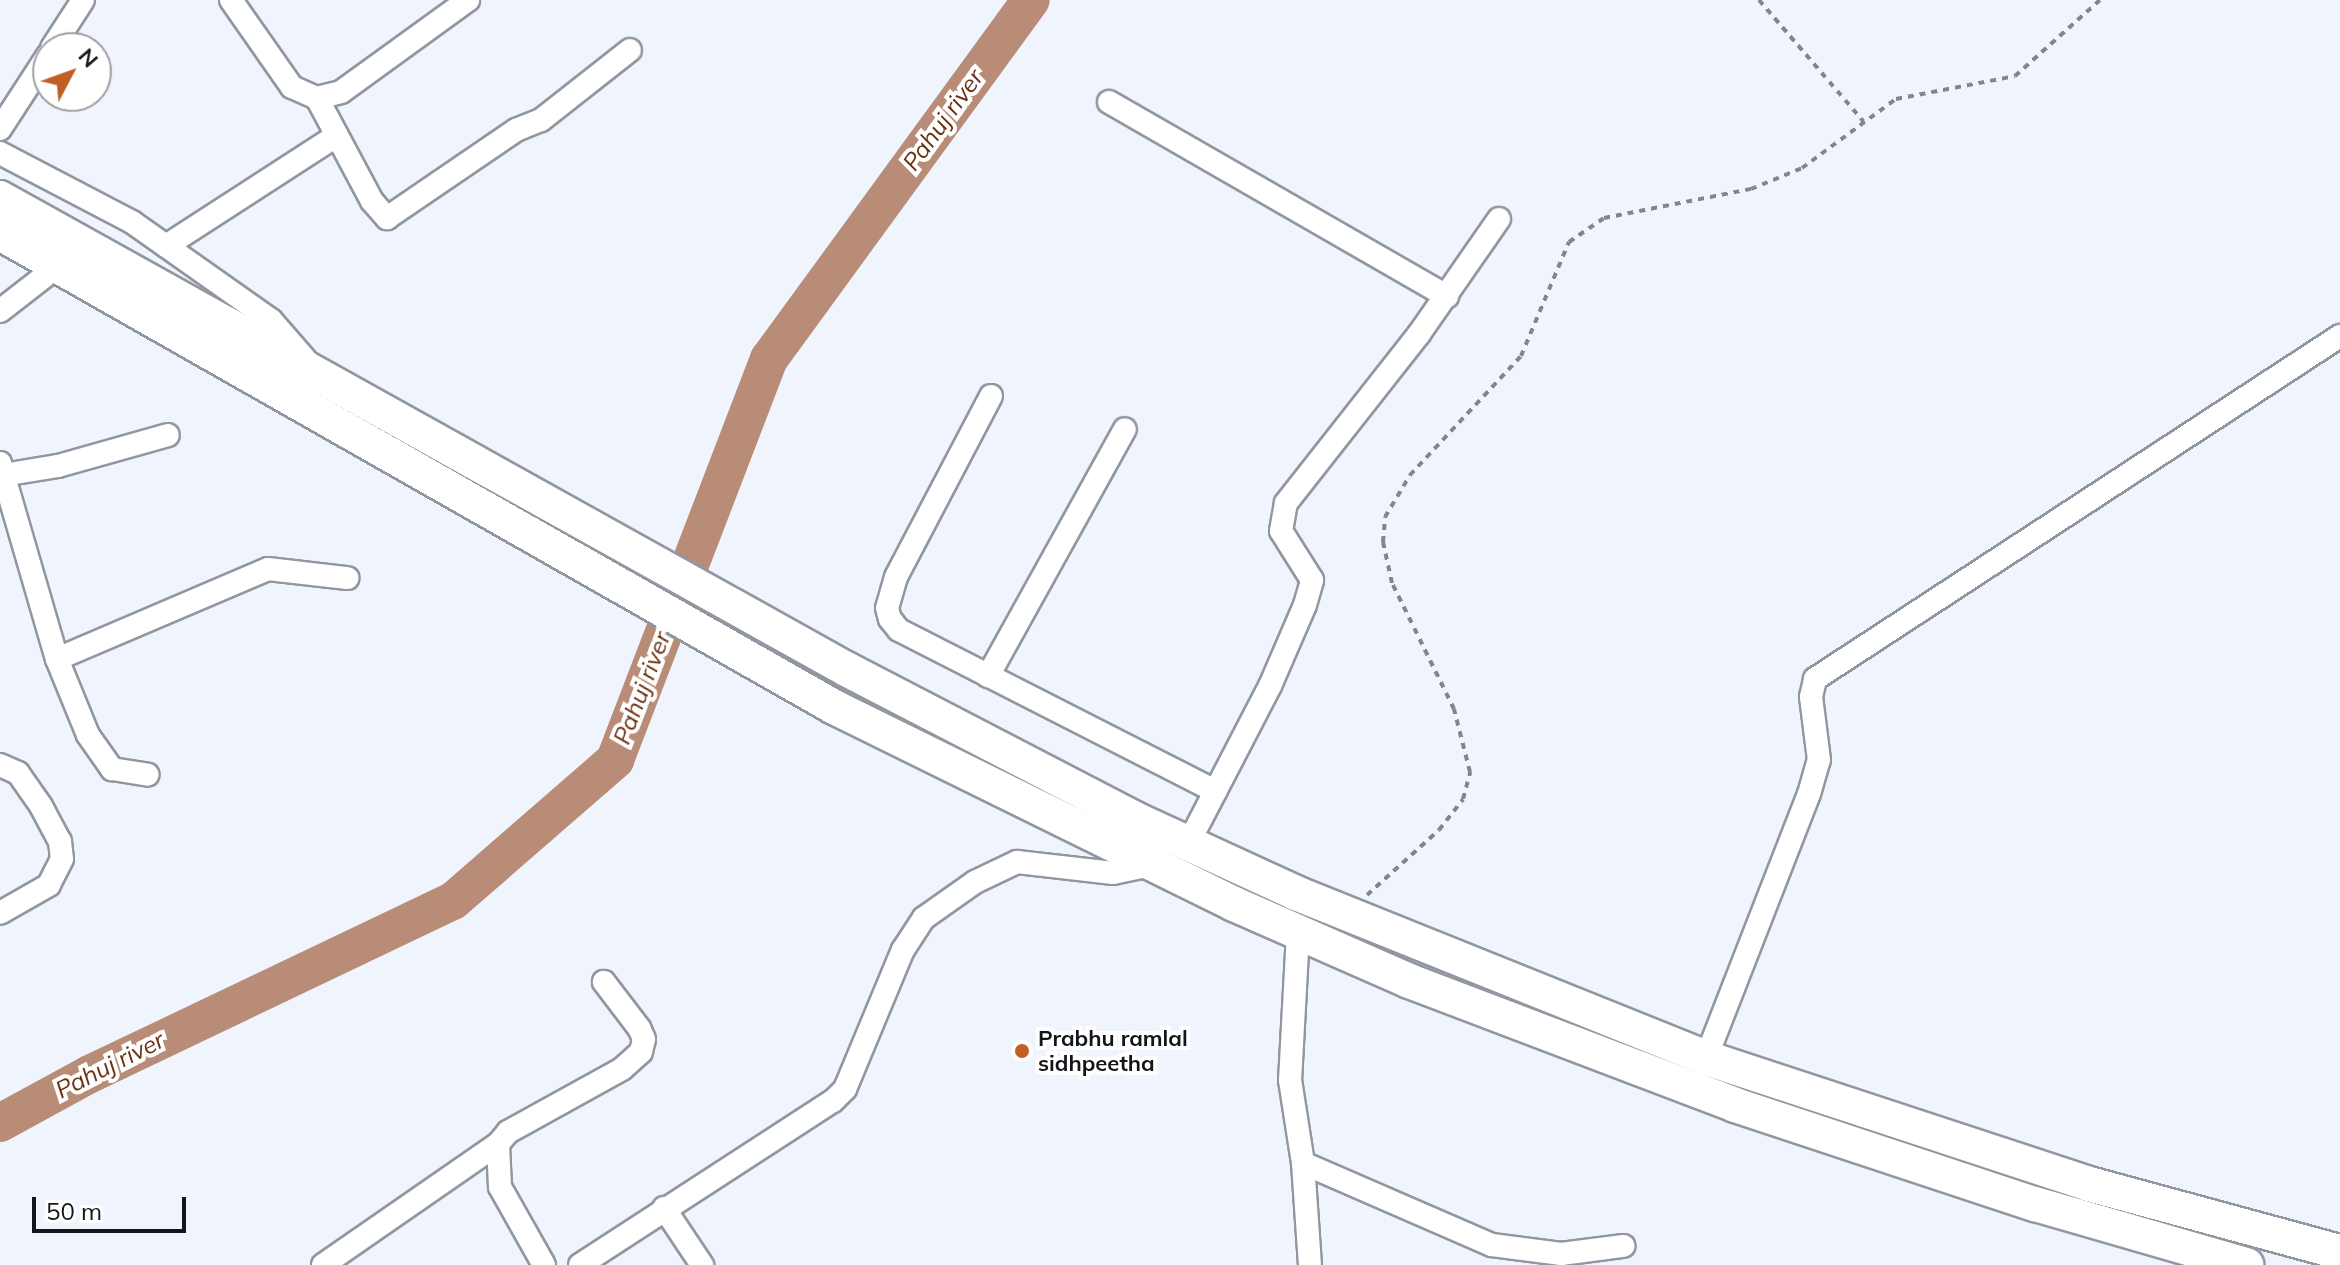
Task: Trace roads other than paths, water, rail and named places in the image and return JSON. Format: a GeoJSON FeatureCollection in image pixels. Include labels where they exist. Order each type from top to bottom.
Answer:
{"type":"FeatureCollection","features":[{"type":"Feature","properties":{"kind":"highway"},"geometry":{"type":"LineString","coordinates":[[0,198],[226,340],[269,382],[484,507],[834,707],[1151,865],[1409,981],[1748,1109],[2035,1204],[2246,1265]]}},
{"type":"Feature","properties":{"kind":"highway"},"geometry":{"type":"LineString","coordinates":[[0,233],[226,340],[315,371],[848,670],[1188,844],[1345,915],[1706,1058],[2089,1184],[2340,1252]]}},
{"type":"Feature","properties":{"kind":"street"},"geometry":{"type":"LineString","coordinates":[[62,32],[83,0]]}},
{"type":"Feature","properties":{"kind":"street"},"geometry":{"type":"LineString","coordinates":[[231,0],[292,87],[317,98],[341,92],[468,0]]}},
{"type":"Feature","properties":{"kind":"street"},"geometry":{"type":"LineString","coordinates":[[317,98],[380,214],[396,216],[516,130],[541,120],[630,50]]}},
{"type":"Feature","properties":{"kind":"street"},"geometry":{"type":"LineString","coordinates":[[1,126],[32,79]]}},
{"type":"Feature","properties":{"kind":"street"},"geometry":{"type":"LineString","coordinates":[[1109,102],[1447,296]]}},
{"type":"Feature","properties":{"kind":"street"},"geometry":{"type":"LineString","coordinates":[[166,246],[336,136]]}},
{"type":"Feature","properties":{"kind":"street"},"geometry":{"type":"LineString","coordinates":[[0,153],[132,222],[271,320],[315,371]]}},
{"type":"Feature","properties":{"kind":"street"},"geometry":{"type":"LineString","coordinates":[[1188,844],[1270,686],[1309,593],[1312,580],[1305,564],[1281,531],[1286,503],[1447,296],[1499,219]]}},
{"type":"Feature","properties":{"kind":"street"},"geometry":{"type":"LineString","coordinates":[[0,250],[162,339],[269,382]]}},
{"type":"Feature","properties":{"kind":"street"},"geometry":{"type":"LineString","coordinates":[[0,311],[45,276]]}},
{"type":"Feature","properties":{"kind":"street"},"geometry":{"type":"LineString","coordinates":[[1706,1058],[1809,794],[1819,760],[1811,697],[1815,679],[2340,336]]}},
{"type":"Feature","properties":{"kind":"street"},"geometry":{"type":"LineString","coordinates":[[991,396],[921,523],[887,608],[899,630],[1215,791]]}},
{"type":"Feature","properties":{"kind":"street"},"geometry":{"type":"LineString","coordinates":[[988,676],[1125,429]]}},
{"type":"Feature","properties":{"kind":"street"},"geometry":{"type":"LineString","coordinates":[[148,775],[112,769],[88,735],[57,659],[2,469],[58,466],[168,435]]}},
{"type":"Feature","properties":{"kind":"street"},"geometry":{"type":"LineString","coordinates":[[57,659],[268,569],[347,578]]}},
{"type":"Feature","properties":{"kind":"street"},"geometry":{"type":"LineString","coordinates":[[0,765],[18,773],[41,806],[60,841],[62,859],[49,885],[0,913]]}},
{"type":"Feature","properties":{"kind":"street"},"geometry":{"type":"LineString","coordinates":[[580,1265],[845,1089],[903,950],[924,918],[975,882],[1017,862],[1113,873],[1151,865]]}},
{"type":"Feature","properties":{"kind":"street"},"geometry":{"type":"LineString","coordinates":[[1298,933],[1288,1042],[1303,1163],[1310,1265]]}},
{"type":"Feature","properties":{"kind":"street"},"geometry":{"type":"LineString","coordinates":[[323,1265],[498,1144],[508,1132],[622,1069],[641,1052],[644,1039],[639,1028],[604,982]]}},
{"type":"Feature","properties":{"kind":"street"},"geometry":{"type":"LineString","coordinates":[[498,1144],[500,1187],[544,1265]]}},
{"type":"Feature","properties":{"kind":"street"},"geometry":{"type":"LineString","coordinates":[[1303,1163],[1492,1245],[1561,1254],[1623,1246]]}},
{"type":"Feature","properties":{"kind":"street"},"geometry":{"type":"LineString","coordinates":[[664,1208],[702,1265]]}},
{"type":"Feature","properties":{"kind":"waterway","name":"Pahuj river"},"geometry":{"type":"LineString","coordinates":[[0,1123],[90,1074],[453,901],[615,760],[769,359],[1031,0]]}},
{"type":"Feature","properties":{"kind":"place","name":"Prabhu ramlal sidhpeetha"},"geometry":{"type":"Point","coordinates":[1022,1051]}}]}
